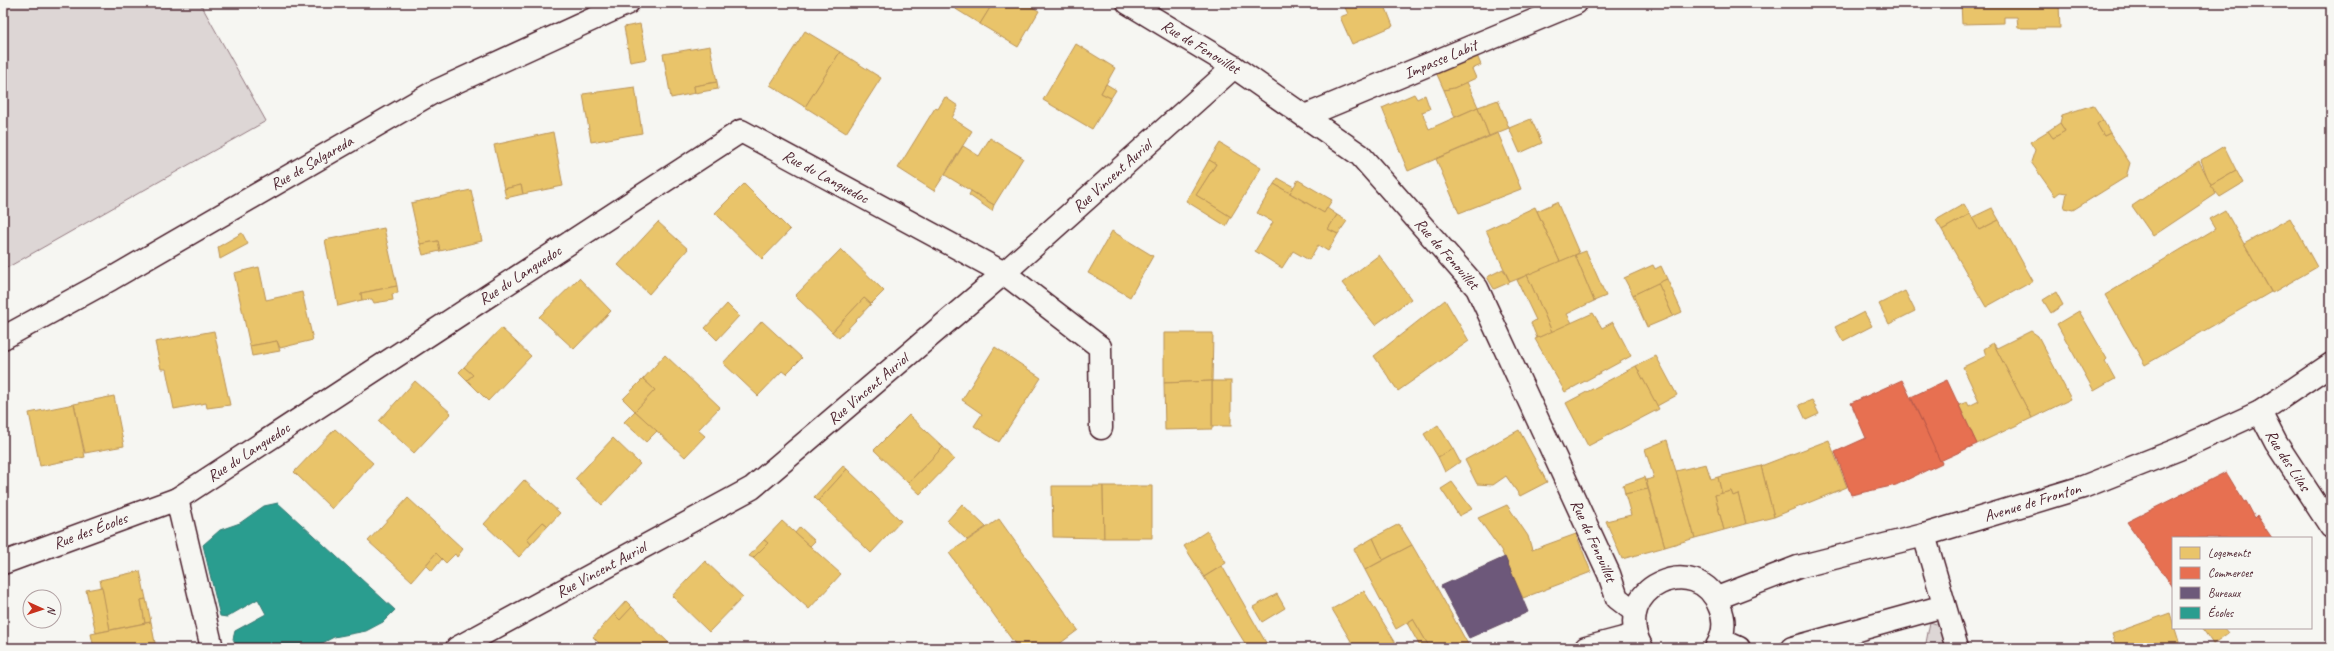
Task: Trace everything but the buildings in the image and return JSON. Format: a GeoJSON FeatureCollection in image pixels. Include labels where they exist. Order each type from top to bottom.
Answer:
{"type":"FeatureCollection","features":[{"type":"Feature","properties":{"kind":"street","name":"Rue de Salgareda"},"geometry":{"type":"LineString","coordinates":[[3,338],[111,279],[434,92],[628,3]]}},
{"type":"Feature","properties":{"kind":"street","name":"Rue de Fenouillet"},"geometry":{"type":"LineString","coordinates":[[1128,3],[1234,67],[1360,155],[1477,288],[1609,574],[1617,598],[1635,612]]}},
{"type":"Feature","properties":{"kind":"street","name":"Impasse Labit"},"geometry":{"type":"LineString","coordinates":[[1305,116],[1576,3]]}},
{"type":"Feature","properties":{"kind":"street","name":"Rue Vincent Auriol"},"geometry":{"type":"LineString","coordinates":[[457,648],[752,488],[1004,273],[1234,67]]}},
{"type":"Feature","properties":{"kind":"street","name":"Rue du Languedoc"},"geometry":{"type":"LineString","coordinates":[[177,499],[741,131],[1004,273]]}},
{"type":"Feature","properties":{"kind":"street"},"geometry":{"type":"LineString","coordinates":[[1004,273],[1100,347],[1101,428]]}},
{"type":"Feature","properties":{"kind":"street","name":"Avenue de Fronton"},"geometry":{"type":"LineString","coordinates":[[1717,598],[1798,567],[1924,535],[2083,487],[2179,449],[2260,412],[2331,364]]}},
{"type":"Feature","properties":{"kind":"street","name":"Rue des Lilas"},"geometry":{"type":"LineString","coordinates":[[2260,412],[2276,443],[2331,527]]}},
{"type":"Feature","properties":{"kind":"street"},"geometry":{"type":"LineString","coordinates":[[177,499],[212,648]]}},
{"type":"Feature","properties":{"kind":"street","name":"Rue des Écoles"},"geometry":{"type":"LineString","coordinates":[[3,563],[177,499]]}},
{"type":"Feature","properties":{"kind":"street"},"geometry":{"type":"LineString","coordinates":[[1924,535],[1957,648]]}},
{"type":"Feature","properties":{"kind":"street"},"geometry":{"type":"LineString","coordinates":[[1586,648],[1638,642],[1635,612],[1644,593],[1661,581],[1682,578],[1702,584],[1717,598],[1724,618],[1725,645]]}},
{"type":"Feature","properties":{"kind":"street"},"geometry":{"type":"LineString","coordinates":[[1792,648],[1944,606]]}},
{"type":"Feature","properties":{"kind":"shaded area"},"geometry":{"type":"Polygon","coordinates":[[[3,3],[200,3],[266,121],[3,270],[3,3]]]}},
{"type":"Feature","properties":{"kind":"shaded area"},"geometry":{"type":"Polygon","coordinates":[[[1930,622],[1939,625],[1949,648],[1925,648],[1930,622]]]}}]}
